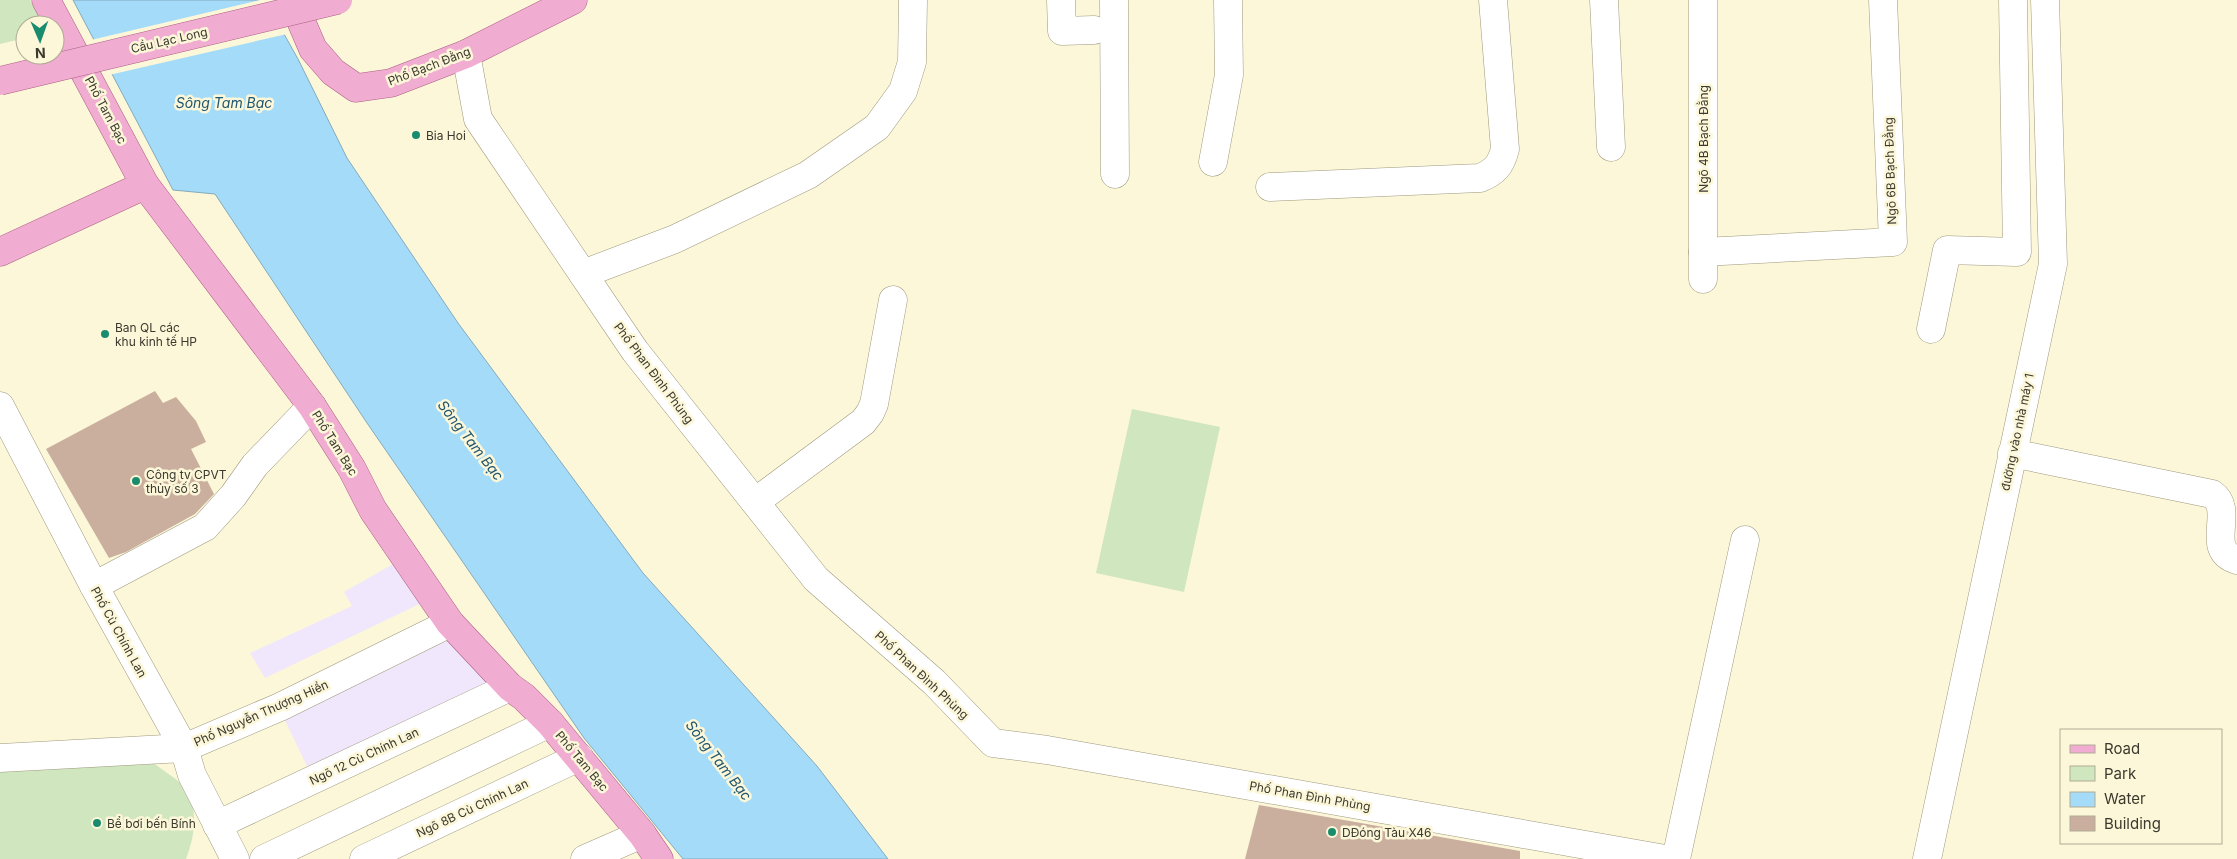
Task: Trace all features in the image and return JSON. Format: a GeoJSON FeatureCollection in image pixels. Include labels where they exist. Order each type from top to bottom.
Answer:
{"type":"FeatureCollection","features":[{"type":"Feature","properties":{"kind":"main road","name":"Phố Tam Bạc"},"geometry":{"type":"LineString","coordinates":[[46,0],[145,184],[312,406],[352,469],[373,510],[450,623],[510,687],[524,697],[550,723],[642,834],[660,859]]}},
{"type":"Feature","properties":{"kind":"main road","name":"Phố Bạch Đằng"},"geometry":{"type":"LineString","coordinates":[[292,0],[314,49],[333,72],[356,88],[392,83],[466,54],[574,0]]}},
{"type":"Feature","properties":{"kind":"main road","name":"Cầu Lạc Long"},"geometry":{"type":"LineString","coordinates":[[0,81],[338,0]]}},
{"type":"Feature","properties":{"kind":"main road"},"geometry":{"type":"LineString","coordinates":[[0,252],[145,184]]}},
{"type":"Feature","properties":{"kind":"street"},"geometry":{"type":"LineString","coordinates":[[583,274],[684,235],[808,175],[877,127],[903,92],[912,62],[913,0]]}},
{"type":"Feature","properties":{"kind":"street"},"geometry":{"type":"LineString","coordinates":[[1061,0],[1062,31],[1094,30]]}},
{"type":"Feature","properties":{"kind":"street"},"geometry":{"type":"LineString","coordinates":[[1114,0],[1115,174]]}},
{"type":"Feature","properties":{"kind":"street"},"geometry":{"type":"LineString","coordinates":[[1213,162],[1229,74],[1228,0]]}},
{"type":"Feature","properties":{"kind":"street"},"geometry":{"type":"LineString","coordinates":[[1270,187],[1480,178],[1492,173],[1501,162],[1505,149],[1494,0]]}},
{"type":"Feature","properties":{"kind":"street"},"geometry":{"type":"LineString","coordinates":[[1604,0],[1611,147]]}},
{"type":"Feature","properties":{"kind":"street","name":"Ngõ 4B Bạch Đằng"},"geometry":{"type":"LineString","coordinates":[[1703,0],[1703,279]]}},
{"type":"Feature","properties":{"kind":"street","name":"Ngõ 6B Bạch Đằng"},"geometry":{"type":"LineString","coordinates":[[1703,252],[1892,242],[1883,0]]}},
{"type":"Feature","properties":{"kind":"street"},"geometry":{"type":"LineString","coordinates":[[1932,328],[1947,250],[2017,252],[2013,0]]}},
{"type":"Feature","properties":{"kind":"street","name":"đường vào nhà máy 1"},"geometry":{"type":"LineString","coordinates":[[1927,859],[2053,264],[2046,0]]}},
{"type":"Feature","properties":{"kind":"street","name":"Phố Phan Đình Phùng"},"geometry":{"type":"LineString","coordinates":[[466,54],[478,119],[635,351],[816,579],[934,682],[993,744],[1047,750],[1665,859]]}},
{"type":"Feature","properties":{"kind":"street"},"geometry":{"type":"LineString","coordinates":[[755,502],[864,422],[874,404],[892,300]]}},
{"type":"Feature","properties":{"kind":"street","name":"Phố Cù Chính Lan"},"geometry":{"type":"LineString","coordinates":[[0,406],[94,586],[184,748],[192,775],[235,859]]}},
{"type":"Feature","properties":{"kind":"street"},"geometry":{"type":"LineString","coordinates":[[94,586],[205,527],[233,496],[255,465],[312,406]]}},
{"type":"Feature","properties":{"kind":"street"},"geometry":{"type":"LineString","coordinates":[[2012,453],[2212,494],[2218,498],[2222,508],[2220,542],[2223,551],[2237,560]]}},
{"type":"Feature","properties":{"kind":"street"},"geometry":{"type":"LineString","coordinates":[[1676,859],[1745,540]]}},
{"type":"Feature","properties":{"kind":"street","name":"Phố Nguyễn Thượng Hiền"},"geometry":{"type":"LineString","coordinates":[[0,758],[184,748],[280,707],[450,623]]}},
{"type":"Feature","properties":{"kind":"street","name":"Ngõ 12 Cù Chính Lan"},"geometry":{"type":"LineString","coordinates":[[217,824],[510,687]]}},
{"type":"Feature","properties":{"kind":"street"},"geometry":{"type":"LineString","coordinates":[[264,859],[550,723]]}},
{"type":"Feature","properties":{"kind":"street","name":"Ngõ 8B Cù Chính Lan"},"geometry":{"type":"LineString","coordinates":[[364,859],[579,757]]}},
{"type":"Feature","properties":{"kind":"street"},"geometry":{"type":"LineString","coordinates":[[585,859],[642,834]]}},
{"type":"Feature","properties":{"kind":"shaded area"},"geometry":{"type":"Polygon","coordinates":[[[400,560],[428,600],[265,678],[250,653],[352,606],[344,592],[400,560]]]}},
{"type":"Feature","properties":{"kind":"shaded area"},"geometry":{"type":"Polygon","coordinates":[[[449,640],[500,690],[313,779],[282,714],[449,640]]]}},
{"type":"Feature","properties":{"kind":"green space"},"geometry":{"type":"Polygon","coordinates":[[[0,0],[30,0],[40,15],[15,15],[15,40],[0,44],[0,0]]]}},
{"type":"Feature","properties":{"kind":"green space"},"geometry":{"type":"Polygon","coordinates":[[[1132,409],[1220,427],[1184,592],[1096,573],[1132,409]]]}},
{"type":"Feature","properties":{"kind":"green space","name":"Bể bơi bến Bính"},"geometry":{"type":"Polygon","coordinates":[[[155,764],[182,785],[188,793],[191,802],[194,821],[192,841],[186,859],[0,859],[0,771],[155,764]]]}},
{"type":"Feature","properties":{"kind":"water","name":"Sông Tam Bạc"},"geometry":{"type":"Polygon","coordinates":[[[73,0],[265,0],[298,59],[347,158],[458,323],[643,573],[817,766],[888,859],[683,859],[584,738],[367,423],[215,194],[173,190],[73,0]]]}},
{"type":"Feature","properties":{"kind":"pier"},"geometry":{"type":"Polygon","coordinates":[[[260,0],[268,0],[287,34],[109,75],[91,40],[260,0]]]}},
{"type":"Feature","properties":{"kind":"building","name":"Công ty CPVT thủy số 3"},"geometry":{"type":"Polygon","coordinates":[[[155,391],[163,403],[176,397],[196,421],[206,442],[191,449],[214,494],[195,514],[126,552],[109,558],[46,449],[155,391]]]}},
{"type":"Feature","properties":{"kind":"building","name":"DĐóng Tàu X46"},"geometry":{"type":"Polygon","coordinates":[[[1259,805],[1520,851],[1520,859],[1245,859],[1259,805]]]}},
{"type":"Feature","properties":{"kind":"place","name":"Bia Hoi"},"geometry":{"type":"Point","coordinates":[416,135]}},
{"type":"Feature","properties":{"kind":"place","name":"Ban QL các khu kinh tế HP"},"geometry":{"type":"Point","coordinates":[105,334]}},
{"type":"Feature","properties":{"kind":"place","name":"Công ty CPVT thủy số 3"},"geometry":{"type":"Point","coordinates":[136,481]}},
{"type":"Feature","properties":{"kind":"place","name":"Bể bơi bến Bính"},"geometry":{"type":"Point","coordinates":[97,823]}},
{"type":"Feature","properties":{"kind":"place","name":"DĐóng Tàu X46"},"geometry":{"type":"Point","coordinates":[1332,832]}}]}
